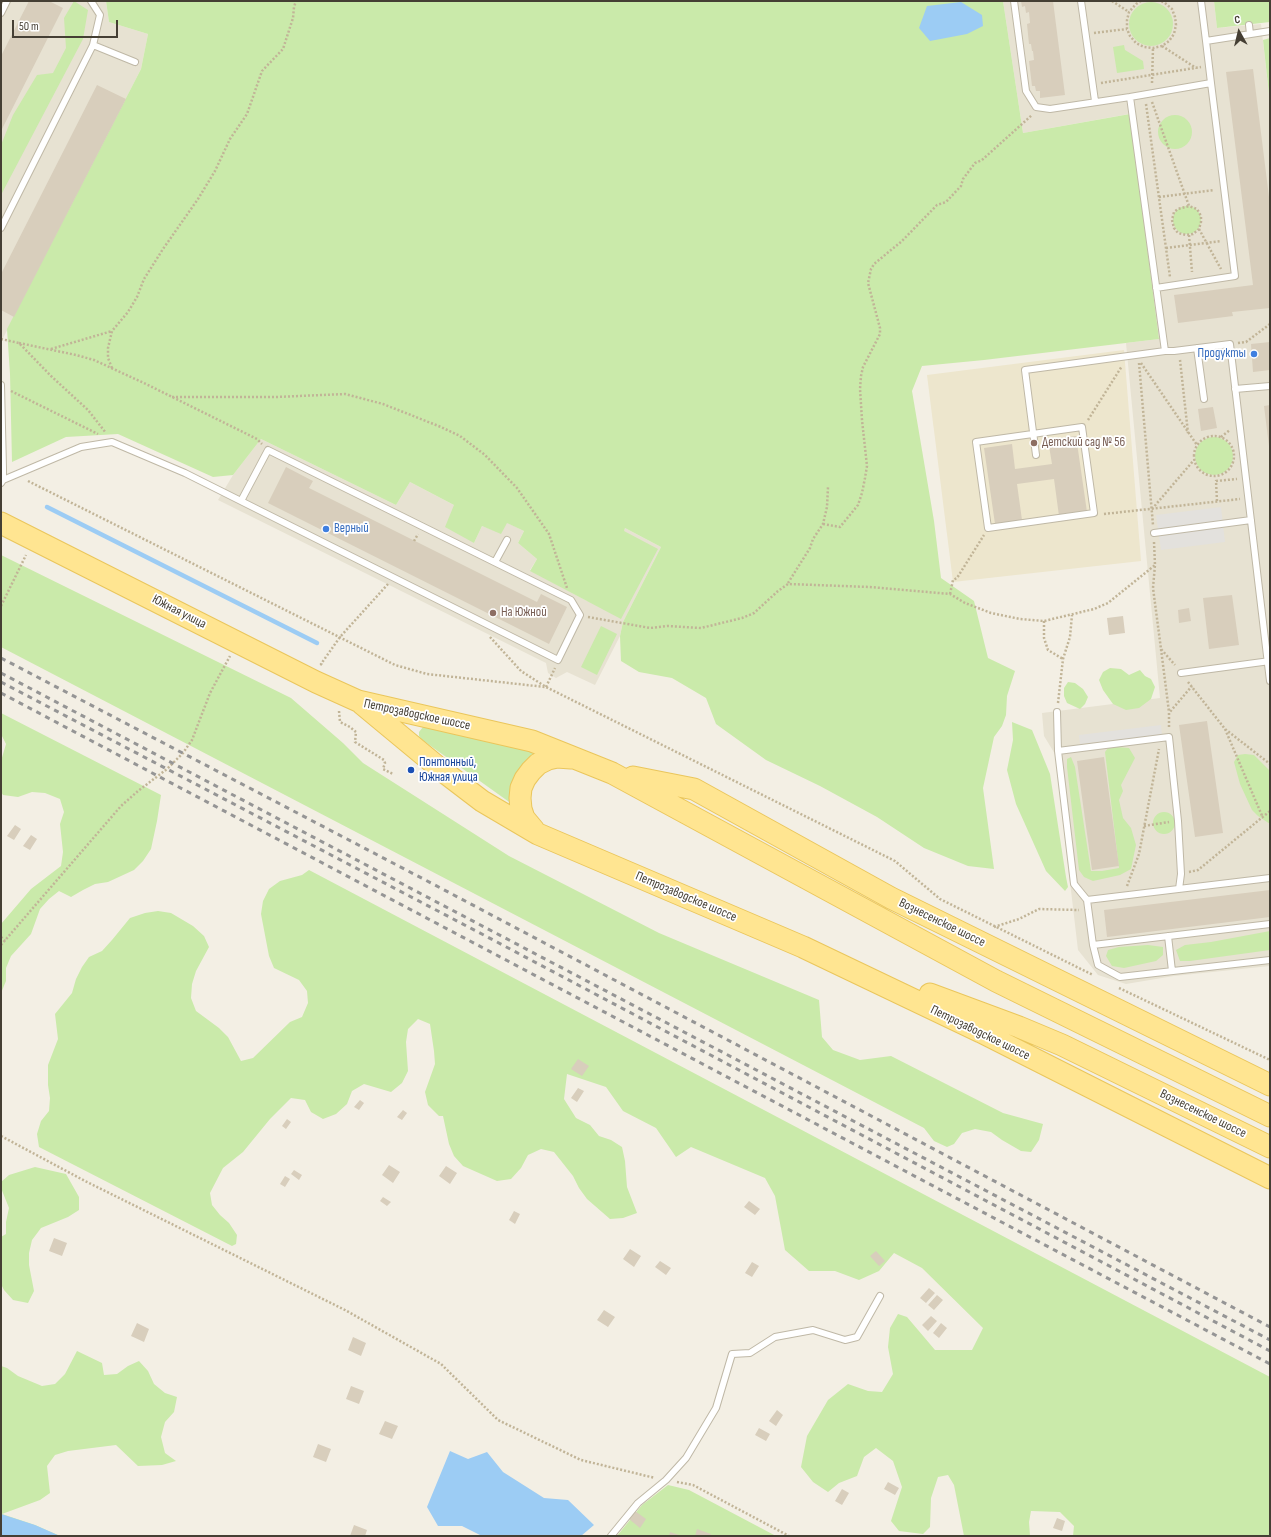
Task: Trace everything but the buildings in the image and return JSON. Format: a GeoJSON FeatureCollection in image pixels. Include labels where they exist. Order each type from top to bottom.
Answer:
{"type":"FeatureCollection","features":[{"type":"Feature","properties":{"kind":"main road","name":"Южная улица"},"geometry":{"type":"LineString","coordinates":[[1,523],[316,682],[358,701]]}},
{"type":"Feature","properties":{"kind":"main road","name":"Петрозаводское шоссе"},"geometry":{"type":"LineString","coordinates":[[358,701],[532,741],[612,773],[996,981],[1270,1116]]}},
{"type":"Feature","properties":{"kind":"main road","name":"Петрозаводское шоссе"},"geometry":{"type":"LineString","coordinates":[[358,701],[444,772],[482,801],[538,834],[803,947],[981,1032],[1270,1178]]}},
{"type":"Feature","properties":{"kind":"main road"},"geometry":{"type":"LineString","coordinates":[[538,834],[524,818],[521,809],[521,788],[525,779],[538,764],[548,759],[568,757],[578,760]]}},
{"type":"Feature","properties":{"kind":"main road","name":"Вознесенское шоссе"},"geometry":{"type":"LineString","coordinates":[[612,773],[694,789],[892,898],[1270,1084]]}},
{"type":"Feature","properties":{"kind":"main road","name":"Вознесенское шоссе"},"geometry":{"type":"LineString","coordinates":[[803,947],[1019,1027],[1062,1045],[1270,1147]]}},
{"type":"Feature","properties":{"kind":"lane"},"geometry":{"type":"LineString","coordinates":[[1,13],[7,1]]}},
{"type":"Feature","properties":{"kind":"lane"},"geometry":{"type":"LineString","coordinates":[[1,228],[93,45],[100,15],[91,1]]}},
{"type":"Feature","properties":{"kind":"lane"},"geometry":{"type":"LineString","coordinates":[[1014,1],[1026,91],[1036,107],[1050,109],[1211,83]]}},
{"type":"Feature","properties":{"kind":"lane"},"geometry":{"type":"LineString","coordinates":[[1081,1],[1095,102]]}},
{"type":"Feature","properties":{"kind":"lane"},"geometry":{"type":"LineString","coordinates":[[1156,288],[1235,276],[1201,1]]}},
{"type":"Feature","properties":{"kind":"lane"},"geometry":{"type":"LineString","coordinates":[[1249,25],[1250,34]]}},
{"type":"Feature","properties":{"kind":"lane"},"geometry":{"type":"LineString","coordinates":[[1206,41],[1270,31]]}},
{"type":"Feature","properties":{"kind":"lane"},"geometry":{"type":"LineString","coordinates":[[93,45],[135,62]]}},
{"type":"Feature","properties":{"kind":"lane"},"geometry":{"type":"LineString","coordinates":[[1130,97],[1165,351]]}},
{"type":"Feature","properties":{"kind":"lane"},"geometry":{"type":"LineString","coordinates":[[1036,456],[1025,370],[1123,356],[1230,344],[1270,680]]}},
{"type":"Feature","properties":{"kind":"lane"},"geometry":{"type":"LineString","coordinates":[[1197,348],[1204,399]]}},
{"type":"Feature","properties":{"kind":"lane"},"geometry":{"type":"LineString","coordinates":[[1,386],[2,481],[81,447],[112,442],[184,473],[558,660],[580,614],[571,600],[268,450],[241,501]]}},
{"type":"Feature","properties":{"kind":"lane"},"geometry":{"type":"LineString","coordinates":[[1235,389],[1270,386]]}},
{"type":"Feature","properties":{"kind":"lane"},"geometry":{"type":"LineString","coordinates":[[1082,427],[1094,513],[988,528],[976,442],[1033,434],[1082,427]]}},
{"type":"Feature","properties":{"kind":"lane"},"geometry":{"type":"LineString","coordinates":[[1154,533],[1251,520]]}},
{"type":"Feature","properties":{"kind":"lane"},"geometry":{"type":"LineString","coordinates":[[495,562],[507,540]]}},
{"type":"Feature","properties":{"kind":"lane"},"geometry":{"type":"LineString","coordinates":[[1181,672],[1269,662]]}},
{"type":"Feature","properties":{"kind":"lane"},"geometry":{"type":"LineString","coordinates":[[1057,712],[1058,751],[1074,884],[1087,900],[1093,945],[1098,965],[1120,977],[1270,960]]}},
{"type":"Feature","properties":{"kind":"lane"},"geometry":{"type":"LineString","coordinates":[[1058,751],[1169,737],[1178,821],[1181,874],[1179,889]]}},
{"type":"Feature","properties":{"kind":"lane"},"geometry":{"type":"LineString","coordinates":[[1087,900],[1270,878]]}},
{"type":"Feature","properties":{"kind":"lane"},"geometry":{"type":"LineString","coordinates":[[1093,945],[1270,924]]}},
{"type":"Feature","properties":{"kind":"lane"},"geometry":{"type":"LineString","coordinates":[[1168,936],[1172,971]]}},
{"type":"Feature","properties":{"kind":"lane"},"geometry":{"type":"LineString","coordinates":[[611,1536],[638,1503],[666,1480],[686,1458],[716,1408],[732,1354],[750,1353],[775,1337],[813,1330],[845,1340],[858,1337],[880,1296]]}},
{"type":"Feature","properties":{"kind":"path"},"geometry":{"type":"LineString","coordinates":[[112,368],[108,358],[108,348],[112,331],[128,312],[137,297],[144,279],[215,171],[230,139],[247,114],[262,71],[283,50],[293,18],[296,1]]}},
{"type":"Feature","properties":{"kind":"path"},"geometry":{"type":"LineString","coordinates":[[1112,1],[1129,12]]}},
{"type":"Feature","properties":{"kind":"path"},"geometry":{"type":"LineString","coordinates":[[1142,1],[1136,4],[1129,12],[1126,20],[1127,28],[1130,36],[1136,43],[1144,47],[1153,48],[1162,46],[1169,41],[1174,34],[1176,25],[1173,13],[1166,2],[1161,1]]}},
{"type":"Feature","properties":{"kind":"path"},"geometry":{"type":"LineString","coordinates":[[1086,35],[1127,28]]}},
{"type":"Feature","properties":{"kind":"path"},"geometry":{"type":"LineString","coordinates":[[1162,46],[1196,68]]}},
{"type":"Feature","properties":{"kind":"path"},"geometry":{"type":"LineString","coordinates":[[1153,48],[1152,103],[1189,206]]}},
{"type":"Feature","properties":{"kind":"path"},"geometry":{"type":"LineString","coordinates":[[1093,84],[1209,65]]}},
{"type":"Feature","properties":{"kind":"path"},"geometry":{"type":"LineString","coordinates":[[1152,103],[1146,103],[1171,286]]}},
{"type":"Feature","properties":{"kind":"path"},"geometry":{"type":"LineString","coordinates":[[823,524],[840,526],[852,513],[858,505],[865,478],[867,466],[862,420],[860,389],[861,376],[863,366],[880,334],[880,328],[868,283],[871,269],[874,264],[902,241],[937,205],[946,202],[961,186],[963,179],[975,163],[982,160],[1032,115],[1036,107]]}},
{"type":"Feature","properties":{"kind":"path"},"geometry":{"type":"LineString","coordinates":[[1159,197],[1225,189]]}},
{"type":"Feature","properties":{"kind":"path"},"geometry":{"type":"LineString","coordinates":[[1189,206],[1197,209],[1201,216],[1199,229],[1194,234],[1189,235],[1178,233],[1174,228],[1172,220],[1174,212],[1178,209],[1189,206]]}},
{"type":"Feature","properties":{"kind":"path"},"geometry":{"type":"LineString","coordinates":[[1199,229],[1226,277]]}},
{"type":"Feature","properties":{"kind":"path"},"geometry":{"type":"LineString","coordinates":[[1189,235],[1193,282]]}},
{"type":"Feature","properties":{"kind":"path"},"geometry":{"type":"LineString","coordinates":[[1166,248],[1231,240]]}},
{"type":"Feature","properties":{"kind":"path"},"geometry":{"type":"LineString","coordinates":[[1230,344],[1246,342],[1270,324]]}},
{"type":"Feature","properties":{"kind":"path"},"geometry":{"type":"LineString","coordinates":[[51,349],[112,331]]}},
{"type":"Feature","properties":{"kind":"path"},"geometry":{"type":"LineString","coordinates":[[1,339],[51,349],[94,360],[257,439],[268,450]]}},
{"type":"Feature","properties":{"kind":"path"},"geometry":{"type":"LineString","coordinates":[[19,343],[88,410],[112,442]]}},
{"type":"Feature","properties":{"kind":"path"},"geometry":{"type":"LineString","coordinates":[[1179,350],[1188,433]]}},
{"type":"Feature","properties":{"kind":"path"},"geometry":{"type":"LineString","coordinates":[[1082,427],[1124,364],[1123,356]]}},
{"type":"Feature","properties":{"kind":"path"},"geometry":{"type":"LineString","coordinates":[[1124,896],[1139,854],[1160,748],[1169,737],[1169,712],[1153,588],[1155,565],[1154,533],[1139,361],[1197,445]]}},
{"type":"Feature","properties":{"kind":"path"},"geometry":{"type":"LineString","coordinates":[[1,386],[74,421],[112,442]]}},
{"type":"Feature","properties":{"kind":"path"},"geometry":{"type":"LineString","coordinates":[[172,397],[276,397],[345,394],[383,404],[460,436],[485,454],[517,488],[549,534],[571,600]]}},
{"type":"Feature","properties":{"kind":"path"},"geometry":{"type":"LineString","coordinates":[[1212,436],[1221,437],[1228,442],[1233,448],[1234,460],[1228,471],[1221,475],[1213,476],[1205,474],[1198,468],[1194,460],[1194,452],[1197,445],[1204,438],[1212,436]]}},
{"type":"Feature","properties":{"kind":"path"},"geometry":{"type":"LineString","coordinates":[[1152,509],[1194,460]]}},
{"type":"Feature","properties":{"kind":"path"},"geometry":{"type":"LineString","coordinates":[[16,475],[395,664],[427,674],[546,687]]}},
{"type":"Feature","properties":{"kind":"path"},"geometry":{"type":"LineString","coordinates":[[1213,476],[1216,481],[1217,501]]}},
{"type":"Feature","properties":{"kind":"path"},"geometry":{"type":"LineString","coordinates":[[1216,481],[1246,478]]}},
{"type":"Feature","properties":{"kind":"path"},"geometry":{"type":"LineString","coordinates":[[580,614],[591,618],[650,628],[668,626],[702,628],[742,618],[754,613],[788,584],[810,548],[813,539],[823,524],[827,507],[828,487]]}},
{"type":"Feature","properties":{"kind":"path"},"geometry":{"type":"LineString","coordinates":[[1094,513],[1102,514],[1248,498]]}},
{"type":"Feature","properties":{"kind":"path"},"geometry":{"type":"LineString","coordinates":[[950,594],[953,580],[956,578],[988,528]]}},
{"type":"Feature","properties":{"kind":"path"},"geometry":{"type":"LineString","coordinates":[[1,606],[33,539]]}},
{"type":"Feature","properties":{"kind":"path"},"geometry":{"type":"LineString","coordinates":[[788,584],[950,594],[965,603],[991,612],[1020,619],[1044,621],[1094,609],[1108,603],[1155,565]]}},
{"type":"Feature","properties":{"kind":"path"},"geometry":{"type":"LineString","coordinates":[[326,669],[321,664],[340,637],[394,578]]}},
{"type":"Feature","properties":{"kind":"path"},"geometry":{"type":"LineString","coordinates":[[1057,712],[1063,659],[1070,637],[1072,615]]}},
{"type":"Feature","properties":{"kind":"path"},"geometry":{"type":"LineString","coordinates":[[478,620],[495,644],[521,671],[546,687],[895,861],[940,899],[993,927],[1100,978]]}},
{"type":"Feature","properties":{"kind":"path"},"geometry":{"type":"LineString","coordinates":[[1044,621],[1044,638],[1048,650],[1063,659]]}},
{"type":"Feature","properties":{"kind":"path"},"geometry":{"type":"LineString","coordinates":[[1161,649],[1181,672],[1225,729],[1270,764]]}},
{"type":"Feature","properties":{"kind":"path"},"geometry":{"type":"LineString","coordinates":[[546,687],[558,660]]}},
{"type":"Feature","properties":{"kind":"path"},"geometry":{"type":"LineString","coordinates":[[1,945],[121,806],[167,769],[183,753],[192,740],[210,693],[220,672]]}},
{"type":"Feature","properties":{"kind":"path"},"geometry":{"type":"LineString","coordinates":[[1169,712],[1192,686]]}},
{"type":"Feature","properties":{"kind":"path"},"geometry":{"type":"LineString","coordinates":[[339,708],[340,722],[354,729],[356,737],[355,742],[384,760],[384,769],[393,774]]}},
{"type":"Feature","properties":{"kind":"path"},"geometry":{"type":"LineString","coordinates":[[1225,729],[1262,818]]}},
{"type":"Feature","properties":{"kind":"path"},"geometry":{"type":"LineString","coordinates":[[1181,874],[1198,870],[1270,810]]}},
{"type":"Feature","properties":{"kind":"path"},"geometry":{"type":"LineString","coordinates":[[1144,826],[1178,821]]}},
{"type":"Feature","properties":{"kind":"path"},"geometry":{"type":"LineString","coordinates":[[993,927],[1019,919],[1039,909],[1089,910]]}},
{"type":"Feature","properties":{"kind":"path"},"geometry":{"type":"LineString","coordinates":[[1,937],[5,941]]}},
{"type":"Feature","properties":{"kind":"path"},"geometry":{"type":"LineString","coordinates":[[1114,985],[1270,1060]]}},
{"type":"Feature","properties":{"kind":"path"},"geometry":{"type":"LineString","coordinates":[[1,1136],[86,1181],[345,1310],[441,1364],[498,1420],[581,1460],[693,1485],[789,1536]]}},
{"type":"Feature","properties":{"kind":"shaded area"},"geometry":{"type":"Polygon","coordinates":[[[1,1],[106,1],[109,22],[148,34],[141,69],[1,342],[1,1]]]}},
{"type":"Feature","properties":{"kind":"shaded area"},"geometry":{"type":"Polygon","coordinates":[[[1003,1],[1214,1],[1217,28],[1261,24],[1270,103],[1270,966],[1174,976],[1126,984],[1098,975],[1078,950],[1055,754],[1044,736],[1042,713],[1160,698],[1126,343],[1159,339],[1129,114],[1023,133],[1003,1]]]}},
{"type":"Feature","properties":{"kind":"shaded area","name":"Детский сад № 56"},"geometry":{"type":"Polygon","coordinates":[[[1124,350],[1141,561],[953,582],[927,375],[1124,350]]]}},
{"type":"Feature","properties":{"kind":"shaded area"},"geometry":{"type":"Polygon","coordinates":[[[261,439],[396,505],[410,482],[454,505],[474,543],[482,526],[501,533],[506,522],[524,531],[518,543],[537,559],[530,570],[587,601],[625,528],[661,547],[623,622],[620,636],[595,685],[567,672],[556,678],[548,673],[546,663],[218,500],[233,475],[261,439]]]}},
{"type":"Feature","properties":{"kind":"shaded area"},"geometry":{"type":"Polygon","coordinates":[[[1221,507],[1225,542],[1161,550],[1156,515],[1221,507]]]}},
{"type":"Feature","properties":{"kind":"shaded area"},"geometry":{"type":"Polygon","coordinates":[[[1161,725],[1162,735],[1080,744],[1079,735],[1161,725]]]}},
{"type":"Feature","properties":{"kind":"green space"},"geometry":{"type":"Polygon","coordinates":[[[74,1],[88,10],[83,39],[1,195],[1,145],[13,115],[37,75],[53,73],[66,48],[64,18],[74,1]]]}},
{"type":"Feature","properties":{"kind":"green space"},"geometry":{"type":"Polygon","coordinates":[[[106,1],[1003,1],[1023,133],[1130,114],[1159,339],[922,366],[912,391],[934,521],[941,578],[974,601],[988,658],[1015,671],[1007,696],[1006,715],[1002,726],[994,737],[983,788],[994,869],[968,866],[924,848],[877,817],[820,786],[766,760],[716,724],[706,698],[672,678],[639,672],[621,661],[620,636],[623,622],[661,547],[625,528],[624,531],[658,549],[621,619],[530,571],[537,559],[518,543],[524,531],[507,523],[501,534],[482,526],[474,543],[445,527],[454,505],[410,482],[396,505],[261,439],[233,475],[213,477],[118,434],[66,437],[12,462],[10,374],[7,329],[141,69],[148,34],[109,22],[106,1]]]}},
{"type":"Feature","properties":{"kind":"green space"},"geometry":{"type":"Polygon","coordinates":[[[1214,1],[1270,1],[1270,22],[1217,28],[1214,1]]]}},
{"type":"Feature","properties":{"kind":"green space"},"geometry":{"type":"Polygon","coordinates":[[[1151,2],[1163,6],[1169,12],[1173,24],[1169,36],[1163,42],[1151,46],[1139,42],[1133,36],[1129,24],[1133,12],[1139,6],[1151,2]]]}},
{"type":"Feature","properties":{"kind":"green space"},"geometry":{"type":"Polygon","coordinates":[[[1270,38],[1270,103],[1263,40],[1270,38]]]}},
{"type":"Feature","properties":{"kind":"green space"},"geometry":{"type":"Polygon","coordinates":[[[1124,45],[1125,50],[1143,61],[1144,69],[1117,73],[1113,47],[1124,45]]]}},
{"type":"Feature","properties":{"kind":"green space"},"geometry":{"type":"Polygon","coordinates":[[[1175,115],[1187,120],[1192,132],[1187,144],[1175,149],[1163,144],[1158,132],[1163,120],[1175,115]]]}},
{"type":"Feature","properties":{"kind":"green space"},"geometry":{"type":"Polygon","coordinates":[[[1187,206],[1197,210],[1201,220],[1197,230],[1187,234],[1177,230],[1173,220],[1177,210],[1187,206]]]}},
{"type":"Feature","properties":{"kind":"green space"},"geometry":{"type":"Polygon","coordinates":[[[1210,437],[1218,437],[1228,442],[1232,449],[1232,463],[1228,470],[1218,475],[1210,475],[1200,470],[1198,467],[1195,460],[1195,452],[1200,442],[1203,440],[1210,437]]]}},
{"type":"Feature","properties":{"kind":"green space"},"geometry":{"type":"Polygon","coordinates":[[[1,555],[291,698],[343,743],[363,763],[509,856],[659,933],[819,1000],[822,1037],[833,1050],[860,1060],[891,1056],[1003,1113],[1043,1124],[1039,1140],[1031,1152],[1021,1151],[991,1132],[975,1129],[962,1133],[954,1144],[947,1147],[934,1141],[924,1128],[1,647],[1,555]]]}},
{"type":"Feature","properties":{"kind":"green space"},"geometry":{"type":"Polygon","coordinates":[[[601,626],[617,634],[597,675],[581,667],[601,626]]]}},
{"type":"Feature","properties":{"kind":"green space"},"geometry":{"type":"Polygon","coordinates":[[[1110,668],[1121,669],[1129,675],[1140,670],[1145,676],[1151,679],[1155,687],[1151,699],[1139,708],[1126,710],[1113,704],[1103,690],[1099,680],[1103,672],[1110,668]]]}},
{"type":"Feature","properties":{"kind":"green space"},"geometry":{"type":"Polygon","coordinates":[[[1068,682],[1075,683],[1083,689],[1088,697],[1085,704],[1080,709],[1067,703],[1064,696],[1064,688],[1068,682]]]}},
{"type":"Feature","properties":{"kind":"green space"},"geometry":{"type":"Polygon","coordinates":[[[1,713],[161,795],[151,849],[143,861],[134,870],[108,882],[95,884],[71,897],[59,891],[49,899],[40,909],[31,934],[11,956],[6,968],[6,981],[1,993],[1,924],[31,889],[61,866],[63,852],[60,824],[64,812],[60,799],[45,793],[32,792],[18,797],[3,795],[1,792],[1,761],[6,744],[1,734],[1,713]]]}},
{"type":"Feature","properties":{"kind":"green space"},"geometry":{"type":"Polygon","coordinates":[[[1012,722],[1032,730],[1050,774],[1068,887],[1065,891],[1046,871],[1016,804],[1007,770],[1013,740],[1012,722]]]}},
{"type":"Feature","properties":{"kind":"green space"},"geometry":{"type":"Polygon","coordinates":[[[423,727],[537,753],[512,804],[421,739],[419,732],[423,727]]]}},
{"type":"Feature","properties":{"kind":"green space"},"geometry":{"type":"Polygon","coordinates":[[[1108,748],[1129,748],[1135,758],[1121,785],[1123,791],[1119,800],[1123,818],[1131,828],[1136,845],[1131,869],[1120,875],[1093,881],[1084,877],[1079,870],[1067,759],[1071,757],[1075,767],[1091,871],[1119,868],[1105,752],[1108,748]]]}},
{"type":"Feature","properties":{"kind":"green space"},"geometry":{"type":"Polygon","coordinates":[[[1238,755],[1254,755],[1269,770],[1270,824],[1252,810],[1240,784],[1234,762],[1238,755]]]}},
{"type":"Feature","properties":{"kind":"green space"},"geometry":{"type":"Polygon","coordinates":[[[1164,812],[1168,813],[1174,819],[1174,827],[1168,833],[1164,834],[1160,833],[1154,827],[1153,823],[1154,819],[1160,813],[1164,812]]]}},
{"type":"Feature","properties":{"kind":"green space"},"geometry":{"type":"Polygon","coordinates":[[[309,870],[1270,1377],[1270,1536],[1073,1536],[1074,1526],[1060,1512],[1031,1511],[1029,1522],[1030,1536],[964,1536],[954,1485],[948,1475],[938,1477],[931,1498],[930,1527],[923,1534],[899,1531],[891,1521],[902,1487],[893,1461],[876,1448],[864,1457],[857,1476],[839,1483],[828,1492],[813,1482],[801,1467],[807,1436],[828,1400],[848,1384],[868,1391],[882,1392],[893,1374],[888,1347],[890,1328],[898,1314],[907,1317],[935,1350],[972,1350],[983,1328],[922,1268],[894,1253],[879,1271],[859,1280],[835,1271],[809,1271],[785,1250],[775,1196],[765,1178],[691,1147],[676,1157],[656,1128],[623,1111],[606,1087],[567,1074],[564,1099],[576,1118],[590,1125],[599,1136],[611,1140],[622,1147],[625,1161],[627,1187],[637,1213],[623,1218],[610,1219],[587,1199],[573,1176],[554,1152],[541,1149],[528,1155],[521,1168],[511,1179],[497,1181],[463,1166],[454,1156],[449,1144],[443,1116],[439,1116],[428,1105],[425,1092],[435,1064],[434,1051],[430,1024],[418,1019],[408,1029],[406,1042],[408,1071],[402,1083],[391,1092],[364,1084],[352,1091],[347,1104],[336,1114],[323,1119],[311,1112],[305,1100],[291,1098],[270,1119],[243,1152],[223,1168],[210,1193],[212,1205],[229,1223],[237,1235],[236,1244],[232,1246],[39,1147],[37,1134],[41,1121],[49,1111],[50,1098],[48,1085],[48,1065],[58,1039],[55,1014],[72,993],[76,979],[89,957],[102,951],[130,918],[145,913],[158,911],[171,913],[193,926],[204,936],[209,947],[196,971],[192,984],[191,998],[196,1011],[219,1028],[228,1037],[241,1061],[253,1058],[290,1022],[302,1017],[308,1003],[307,991],[299,980],[274,968],[269,956],[261,914],[263,901],[269,889],[280,881],[302,875],[309,870]]]}},
{"type":"Feature","properties":{"kind":"green space"},"geometry":{"type":"Polygon","coordinates":[[[1270,931],[1270,950],[1190,961],[1180,961],[1176,950],[1185,945],[1211,942],[1270,931]]]}},
{"type":"Feature","properties":{"kind":"green space"},"geometry":{"type":"Polygon","coordinates":[[[1148,945],[1163,947],[1163,955],[1156,961],[1124,968],[1112,966],[1106,956],[1108,950],[1119,947],[1148,945]]]}},
{"type":"Feature","properties":{"kind":"green space"},"geometry":{"type":"Polygon","coordinates":[[[35,1167],[66,1174],[79,1197],[79,1210],[68,1217],[41,1228],[32,1240],[29,1253],[29,1265],[34,1291],[28,1303],[13,1300],[1,1284],[1,1237],[6,1234],[6,1222],[9,1208],[1,1188],[1,1182],[9,1175],[35,1167]]]}},
{"type":"Feature","properties":{"kind":"green space"},"geometry":{"type":"Polygon","coordinates":[[[77,1351],[102,1363],[104,1375],[117,1374],[128,1366],[139,1361],[148,1371],[154,1384],[165,1393],[177,1397],[174,1412],[165,1422],[161,1437],[165,1453],[176,1461],[162,1465],[138,1466],[116,1445],[68,1451],[55,1455],[47,1466],[50,1493],[40,1500],[2,1514],[35,1525],[60,1536],[1,1536],[1,1366],[7,1368],[18,1376],[42,1386],[55,1384],[65,1374],[77,1351]]]}},
{"type":"Feature","properties":{"kind":"green space"},"geometry":{"type":"Polygon","coordinates":[[[668,1485],[689,1490],[776,1536],[617,1536],[642,1505],[668,1485]]]}},
{"type":"Feature","properties":{"kind":"water"},"geometry":{"type":"Polygon","coordinates":[[[961,2],[982,15],[983,26],[967,34],[930,41],[919,28],[927,6],[961,2]]]}},
{"type":"Feature","properties":{"kind":"water"},"geometry":{"type":"Polygon","coordinates":[[[450,1451],[468,1459],[487,1452],[503,1472],[544,1498],[568,1500],[594,1525],[581,1536],[482,1536],[462,1526],[438,1526],[427,1507],[450,1451]]]}},
{"type":"Feature","properties":{"kind":"water"},"geometry":{"type":"Polygon","coordinates":[[[1,1514],[35,1525],[60,1536],[1,1536],[1,1514]]]}},
{"type":"Feature","properties":{"kind":"waterway"},"geometry":{"type":"LineString","coordinates":[[47,507],[317,643]]}},
{"type":"Feature","properties":{"kind":"railway"},"geometry":{"type":"LineString","coordinates":[[1,658],[433,884],[1270,1327]]}},
{"type":"Feature","properties":{"kind":"railway"},"geometry":{"type":"LineString","coordinates":[[1,673],[1270,1340]]}},
{"type":"Feature","properties":{"kind":"railway"},"geometry":{"type":"LineString","coordinates":[[1,682],[478,932],[1270,1351]]}},
{"type":"Feature","properties":{"kind":"railway"},"geometry":{"type":"LineString","coordinates":[[1,693],[1270,1364]]}},
{"type":"Feature","properties":{"kind":"place","name":"Продукты"},"geometry":{"type":"Point","coordinates":[1254,354]}},
{"type":"Feature","properties":{"kind":"place","name":"Детский сад № 56"},"geometry":{"type":"Point","coordinates":[1034,443]}},
{"type":"Feature","properties":{"kind":"place","name":"Верный"},"geometry":{"type":"Point","coordinates":[326,529]}},
{"type":"Feature","properties":{"kind":"place","name":"На Южной"},"geometry":{"type":"Point","coordinates":[493,613]}},
{"type":"Feature","properties":{"kind":"place","name":"Понтонный, Южная улица"},"geometry":{"type":"Point","coordinates":[411,770]}}]}
